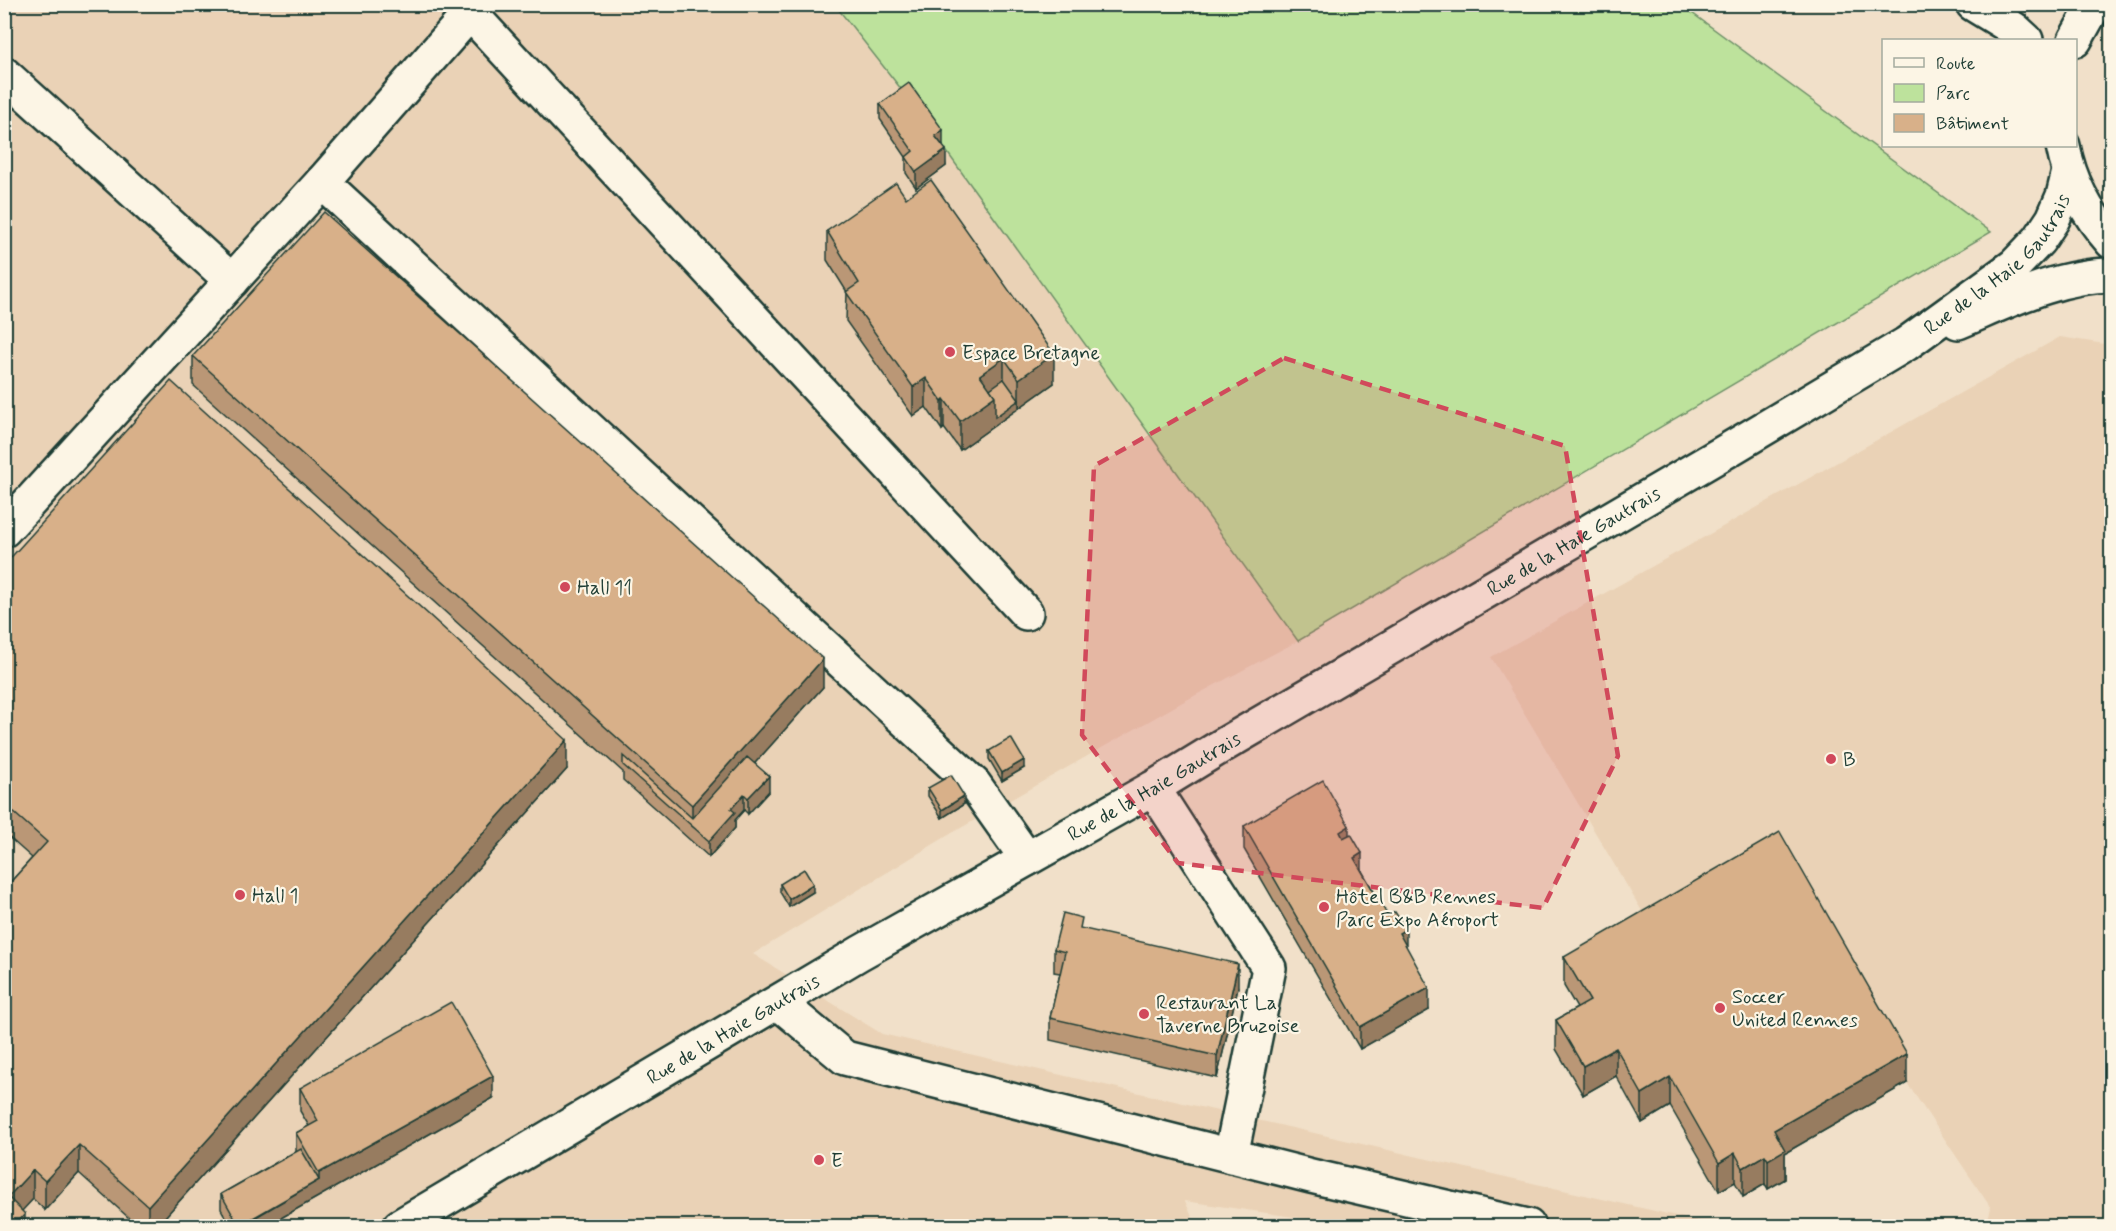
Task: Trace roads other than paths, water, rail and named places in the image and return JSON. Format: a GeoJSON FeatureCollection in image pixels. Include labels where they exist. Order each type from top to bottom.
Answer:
{"type":"FeatureCollection","features":[{"type":"Feature","properties":{"kind":"main road"},"geometry":{"type":"LineString","coordinates":[[1973,4],[2014,29],[2025,39]]}},
{"type":"Feature","properties":{"kind":"main road"},"geometry":{"type":"LineString","coordinates":[[2076,39],[2095,4]]}},
{"type":"Feature","properties":{"kind":"main road"},"geometry":{"type":"LineString","coordinates":[[4,531],[322,182],[471,9],[1026,613]]}},
{"type":"Feature","properties":{"kind":"main road"},"geometry":{"type":"LineString","coordinates":[[4,74],[232,281]]}},
{"type":"Feature","properties":{"kind":"main road"},"geometry":{"type":"LineString","coordinates":[[2066,158],[2080,197],[2094,221],[2112,242]]}},
{"type":"Feature","properties":{"kind":"main road","name":"Rue de la Haie Gautrais"},"geometry":{"type":"LineString","coordinates":[[400,1227],[870,948],[1153,788],[1906,344],[2015,265],[2039,240],[2053,219],[2062,196],[2066,158]]}},
{"type":"Feature","properties":{"kind":"main road"},"geometry":{"type":"LineString","coordinates":[[322,182],[974,784],[1027,859]]}},
{"type":"Feature","properties":{"kind":"main road","name":"Rue de la Haie Gautrais"},"geometry":{"type":"LineString","coordinates":[[1906,344],[2026,294],[2063,282],[2098,275],[2112,275]]}},
{"type":"Feature","properties":{"kind":"main road"},"geometry":{"type":"LineString","coordinates":[[1153,788],[1269,968],[1231,1156]]}},
{"type":"Feature","properties":{"kind":"main road"},"geometry":{"type":"LineString","coordinates":[[779,1003],[845,1058],[1231,1156],[1528,1227]]}},
{"type":"Feature","properties":{"kind":"place","name":"Espace Bretagne"},"geometry":{"type":"Point","coordinates":[950,352]}},
{"type":"Feature","properties":{"kind":"place","name":"Hall 11"},"geometry":{"type":"Point","coordinates":[565,587]}},
{"type":"Feature","properties":{"kind":"place","name":"B"},"geometry":{"type":"Point","coordinates":[1831,759]}},
{"type":"Feature","properties":{"kind":"place","name":"Hall 1"},"geometry":{"type":"Point","coordinates":[240,895]}},
{"type":"Feature","properties":{"kind":"place","name":"Hôtel B&B Rennes Parc Expo Aéroport"},"geometry":{"type":"Point","coordinates":[1324,907]}},
{"type":"Feature","properties":{"kind":"place","name":"Soccer United Rennes"},"geometry":{"type":"Point","coordinates":[1720,1008]}},
{"type":"Feature","properties":{"kind":"place","name":"Restaurant La Taverne Bruzoise"},"geometry":{"type":"Point","coordinates":[1144,1014]}},
{"type":"Feature","properties":{"kind":"place","name":"E"},"geometry":{"type":"Point","coordinates":[819,1160]}}]}
